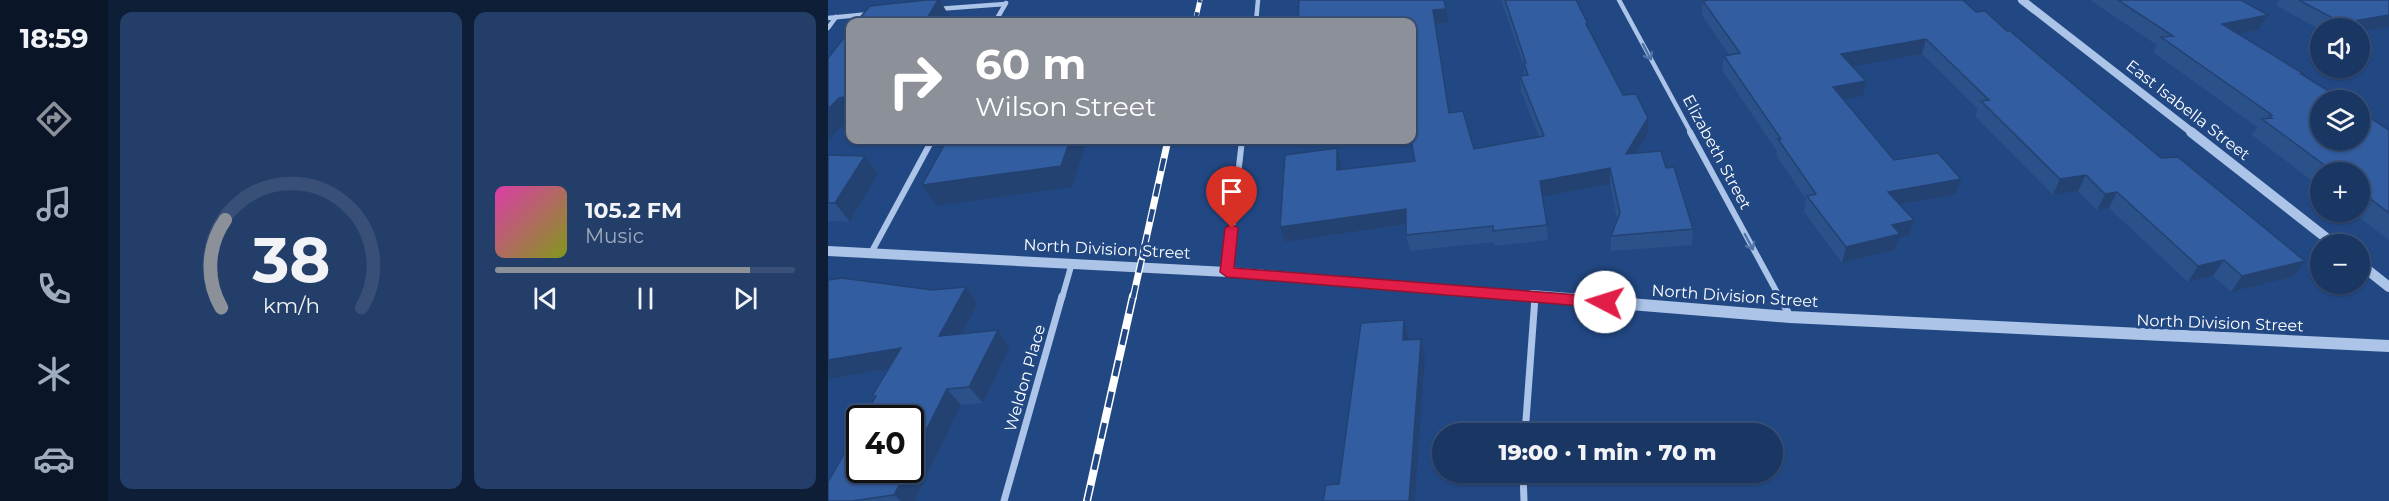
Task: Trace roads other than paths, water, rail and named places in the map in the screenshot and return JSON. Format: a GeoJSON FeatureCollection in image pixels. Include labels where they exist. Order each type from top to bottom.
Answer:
{"type":"FeatureCollection","features":[{"type":"Feature","properties":{"kind":"street"},"geometry":{"type":"LineString","coordinates":[[1256,18],[1258,0]]}},
{"type":"Feature","properties":{"kind":"street","name":"Elizabeth Street"},"geometry":{"type":"LineString","coordinates":[[1619,0],[1790,317]]}},
{"type":"Feature","properties":{"kind":"street","name":"East Isabella Street"},"geometry":{"type":"LineString","coordinates":[[2022,0],[2321,234]]}},
{"type":"Feature","properties":{"kind":"street"},"geometry":{"type":"LineString","coordinates":[[927,10],[1006,2]]}},
{"type":"Feature","properties":{"kind":"street"},"geometry":{"type":"LineString","coordinates":[[997,18],[1006,2]]}},
{"type":"Feature","properties":{"kind":"street"},"geometry":{"type":"LineString","coordinates":[[828,18],[882,14]]}},
{"type":"Feature","properties":{"kind":"street"},"geometry":{"type":"LineString","coordinates":[[828,28],[836,17]]}},
{"type":"Feature","properties":{"kind":"street"},"geometry":{"type":"LineString","coordinates":[[871,253],[930,144]]}},
{"type":"Feature","properties":{"kind":"street"},"geometry":{"type":"LineString","coordinates":[[1227,272],[1242,144]]}},
{"type":"Feature","properties":{"kind":"street","name":"North Division Street"},"geometry":{"type":"LineString","coordinates":[[828,251],[1227,272],[1790,317],[2145,336],[2389,346]]}},
{"type":"Feature","properties":{"kind":"street","name":"Weldon Place"},"geometry":{"type":"LineString","coordinates":[[1004,501],[1072,263]]}},
{"type":"Feature","properties":{"kind":"street"},"geometry":{"type":"LineString","coordinates":[[2370,272],[2389,287]]}},
{"type":"Feature","properties":{"kind":"street"},"geometry":{"type":"LineString","coordinates":[[1525,423],[1535,297]]}},
{"type":"Feature","properties":{"kind":"street"},"geometry":{"type":"LineString","coordinates":[[1523,483],[1524,501]]}},
{"type":"Feature","properties":{"kind":"railway"},"geometry":{"type":"LineString","coordinates":[[1196,18],[1200,0]]}},
{"type":"Feature","properties":{"kind":"railway"},"geometry":{"type":"LineString","coordinates":[[1133,298],[1167,144]]}},
{"type":"Feature","properties":{"kind":"railway"},"geometry":{"type":"LineString","coordinates":[[1087,501],[1133,296]]}}]}
